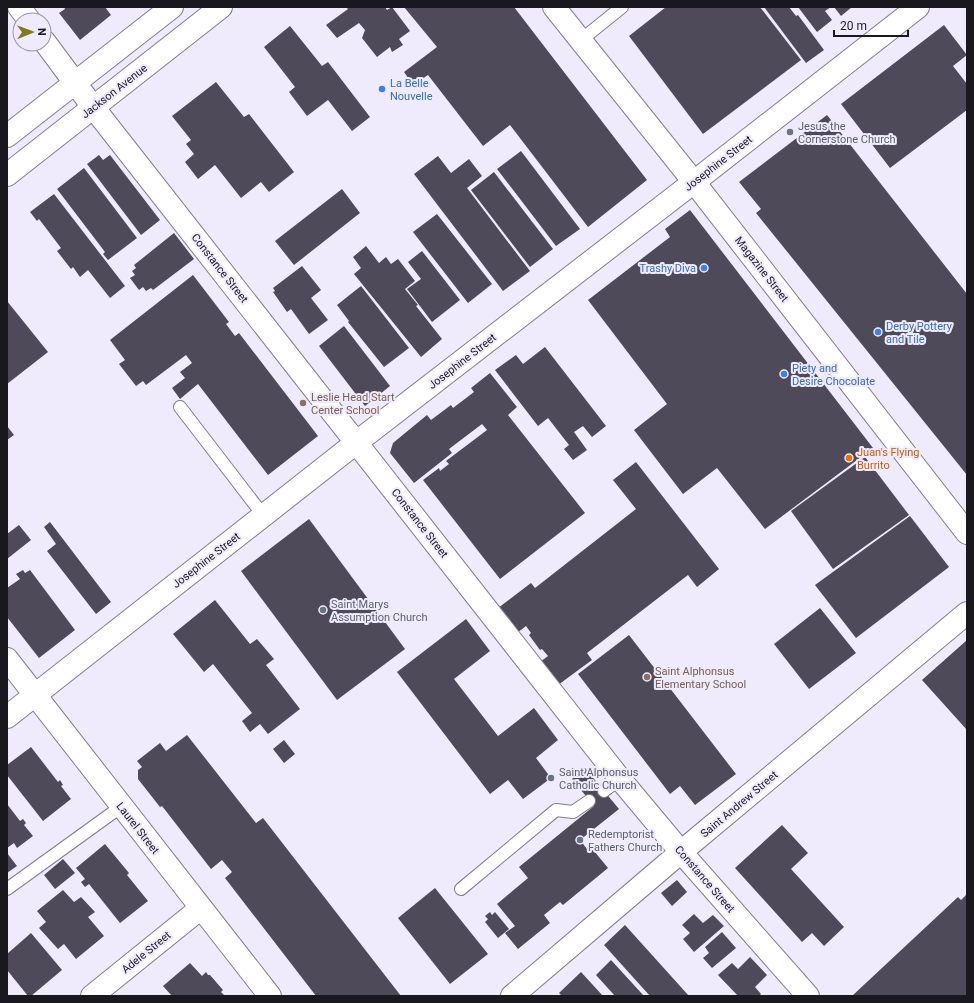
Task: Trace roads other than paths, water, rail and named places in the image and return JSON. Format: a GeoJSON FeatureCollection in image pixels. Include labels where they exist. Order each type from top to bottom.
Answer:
{"type":"FeatureCollection","features":[{"type":"Feature","properties":{"kind":"street"},"geometry":{"type":"LineString","coordinates":[[7,136],[172,7]]}},
{"type":"Feature","properties":{"kind":"street","name":"Jackson Avenue"},"geometry":{"type":"LineString","coordinates":[[7,174],[221,7]]}},
{"type":"Feature","properties":{"kind":"street","name":"Magazine Street"},"geometry":{"type":"LineString","coordinates":[[554,7],[694,182],[967,533]]}},
{"type":"Feature","properties":{"kind":"street","name":"Josephine Street"},"geometry":{"type":"LineString","coordinates":[[7,717],[357,442],[918,7]]}},
{"type":"Feature","properties":{"kind":"street","name":"Constance Street"},"geometry":{"type":"LineString","coordinates":[[52,51],[93,107],[357,442],[612,785],[681,852],[808,996]]}},
{"type":"Feature","properties":{"kind":"street","name":"Saint Andrew Street"},"geometry":{"type":"LineString","coordinates":[[512,996],[681,852],[967,613]]}},
{"type":"Feature","properties":{"kind":"street","name":"Laurel Street"},"geometry":{"type":"LineString","coordinates":[[7,659],[270,996]]}},
{"type":"Feature","properties":{"kind":"street","name":"Adele Street"},"geometry":{"type":"LineString","coordinates":[[92,996],[201,908]]}},
{"type":"Feature","properties":{"kind":"lane"},"geometry":{"type":"LineString","coordinates":[[581,40],[622,7]]}},
{"type":"Feature","properties":{"kind":"lane"},"geometry":{"type":"LineString","coordinates":[[180,406],[264,515]]}},
{"type":"Feature","properties":{"kind":"lane"},"geometry":{"type":"LineString","coordinates":[[461,889],[556,810],[573,812],[589,801]]}},
{"type":"Feature","properties":{"kind":"lane"},"geometry":{"type":"LineString","coordinates":[[7,889],[122,806]]}},
{"type":"Feature","properties":{"kind":"place","name":"La Belle Nouvelle"},"geometry":{"type":"Point","coordinates":[382,89]}},
{"type":"Feature","properties":{"kind":"place","name":"Jesus the Cornerstone Church"},"geometry":{"type":"Point","coordinates":[790,132]}},
{"type":"Feature","properties":{"kind":"place","name":"Trashy Diva"},"geometry":{"type":"Point","coordinates":[704,268]}},
{"type":"Feature","properties":{"kind":"place","name":"Derby Pottery and Tile"},"geometry":{"type":"Point","coordinates":[878,332]}},
{"type":"Feature","properties":{"kind":"place","name":"Piety and Desire Chocolate"},"geometry":{"type":"Point","coordinates":[784,374]}},
{"type":"Feature","properties":{"kind":"place","name":"Leslie Head Start Center School"},"geometry":{"type":"Point","coordinates":[303,403]}},
{"type":"Feature","properties":{"kind":"place","name":"Juan's Flying Burrito"},"geometry":{"type":"Point","coordinates":[849,458]}},
{"type":"Feature","properties":{"kind":"place","name":"Saint Marys Assumption Church"},"geometry":{"type":"Point","coordinates":[323,610]}},
{"type":"Feature","properties":{"kind":"place","name":"Saint Alphonsus Elementary School"},"geometry":{"type":"Point","coordinates":[647,677]}},
{"type":"Feature","properties":{"kind":"place","name":"Saint Alphonsus Catholic Church"},"geometry":{"type":"Point","coordinates":[551,778]}},
{"type":"Feature","properties":{"kind":"place","name":"Redemptorist Fathers Church"},"geometry":{"type":"Point","coordinates":[580,840]}}]}
